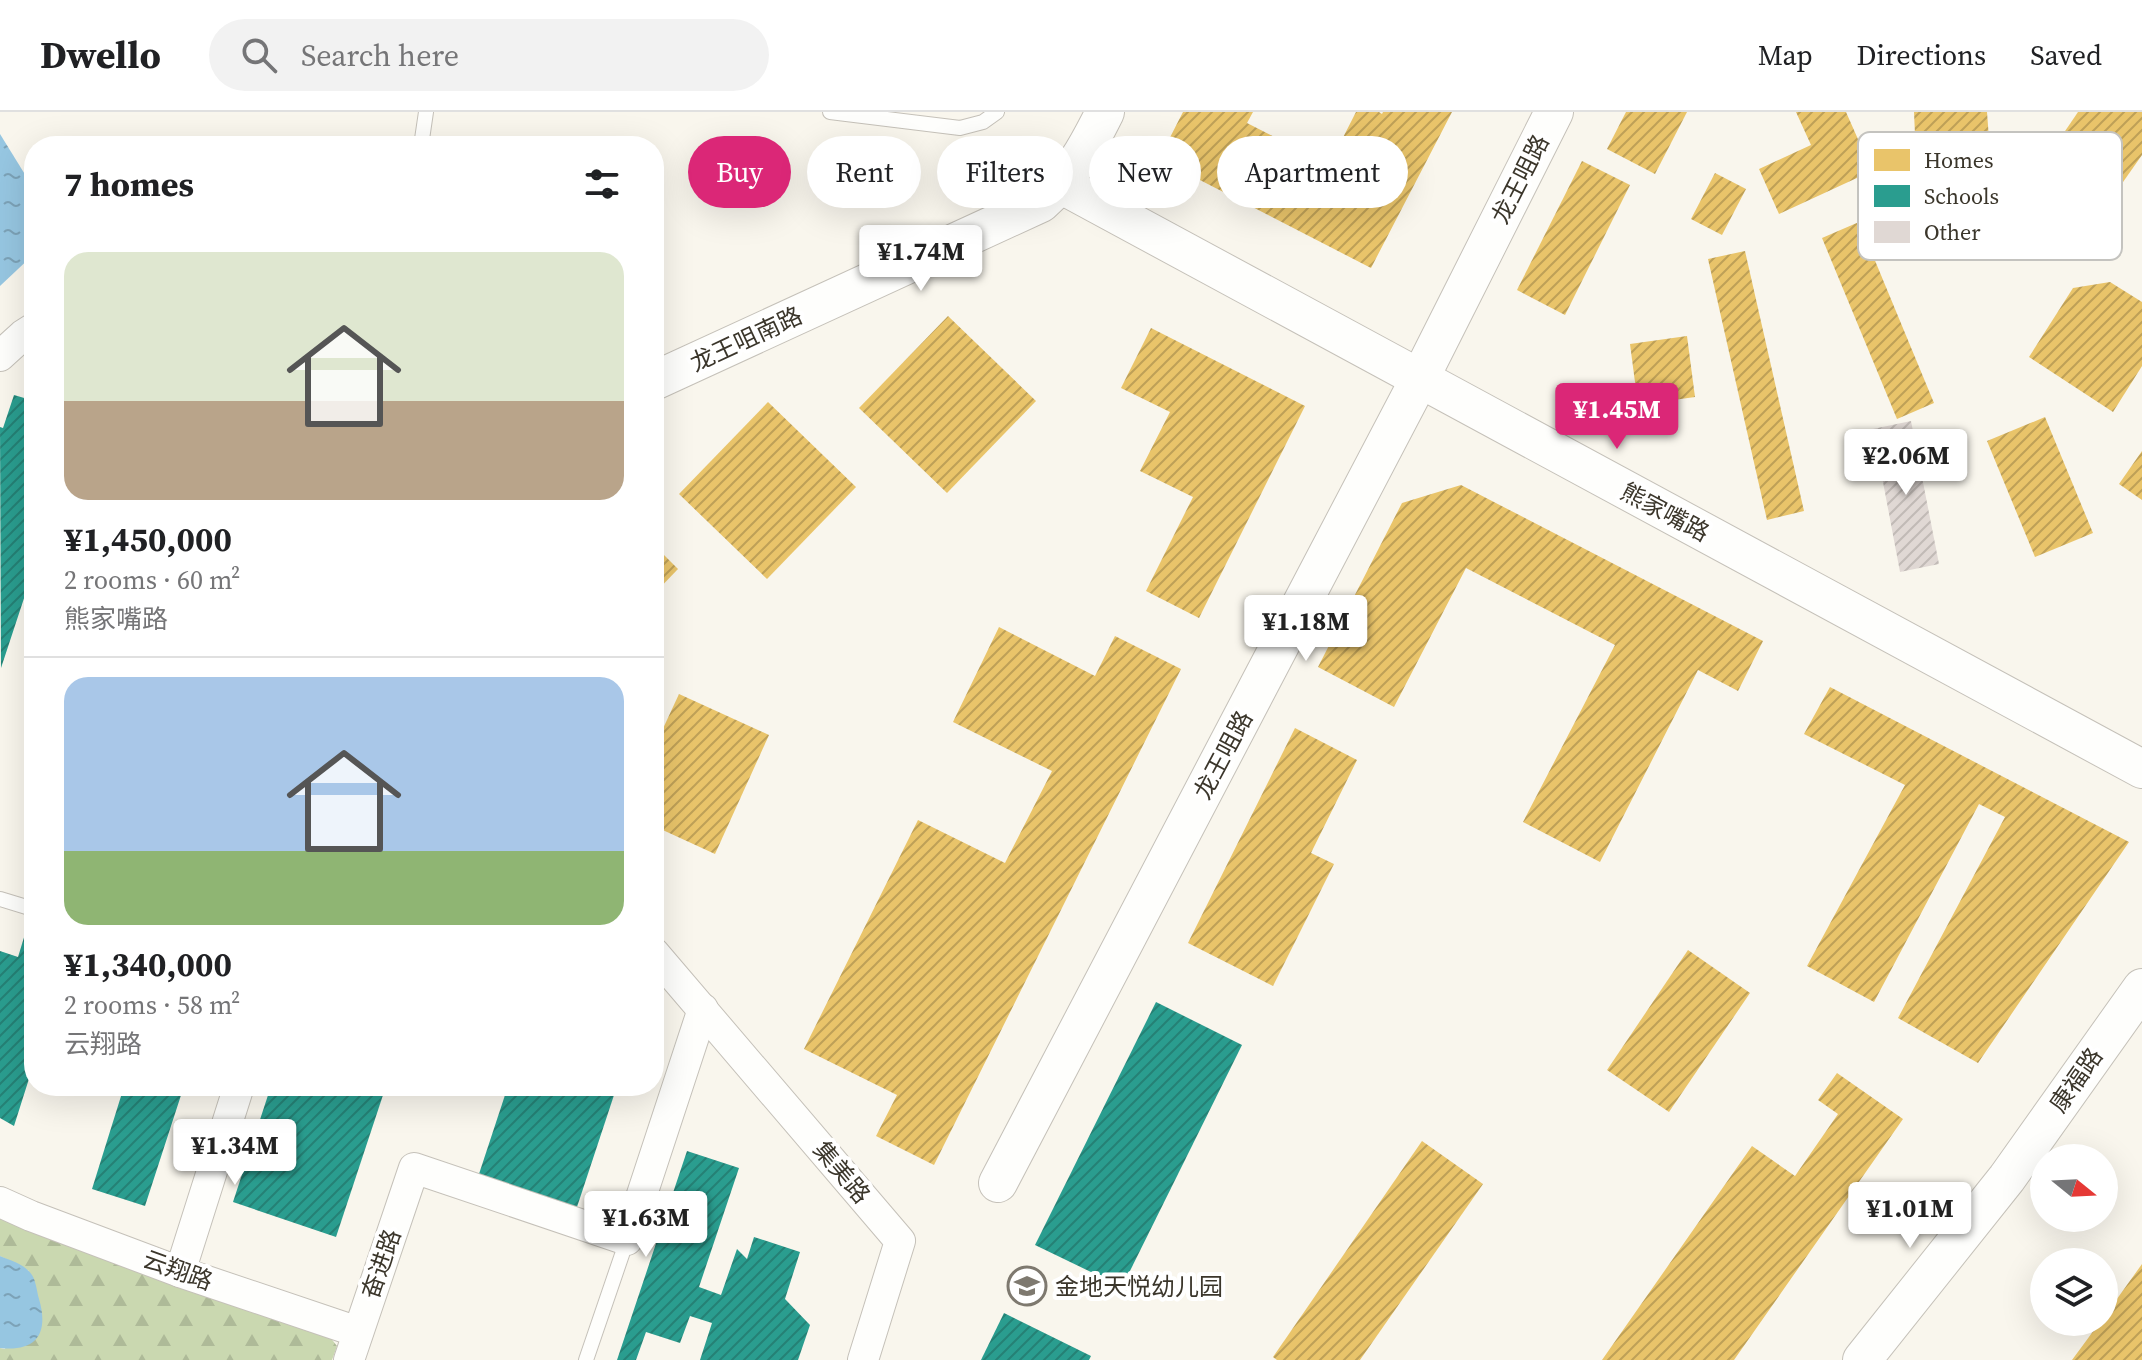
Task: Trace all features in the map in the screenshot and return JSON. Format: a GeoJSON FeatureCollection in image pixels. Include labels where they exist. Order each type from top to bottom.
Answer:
{"type":"FeatureCollection","features":[{"type":"Feature","properties":{"kind":"street","name":"龙王咀南路"},"geometry":{"type":"LineString","coordinates":[[1073,170],[1105,112]]}},
{"type":"Feature","properties":{"kind":"street","name":"龙王咀路"},"geometry":{"type":"LineString","coordinates":[[998,1183],[1419,380],[1554,112]]}},
{"type":"Feature","properties":{"kind":"street","name":"熊家嘴路"},"geometry":{"type":"LineString","coordinates":[[1073,191],[2142,769]]}},
{"type":"Feature","properties":{"kind":"street","name":"龙王咀南路"},"geometry":{"type":"LineString","coordinates":[[664,376],[1030,208]]}},
{"type":"Feature","properties":{"kind":"street"},"geometry":{"type":"LineString","coordinates":[[0,356],[24,334]]}},
{"type":"Feature","properties":{"kind":"street"},"geometry":{"type":"LineString","coordinates":[[627,1240],[703,1009],[664,964]]}},
{"type":"Feature","properties":{"kind":"street","name":"康福路"},"geometry":{"type":"LineString","coordinates":[[1862,1360],[2007,1178],[2142,988]]}},
{"type":"Feature","properties":{"kind":"street","name":"集美路"},"geometry":{"type":"LineString","coordinates":[[703,1009],[900,1241],[863,1360]]}},
{"type":"Feature","properties":{"kind":"street"},"geometry":{"type":"LineString","coordinates":[[180,1272],[236,1096]]}},
{"type":"Feature","properties":{"kind":"street","name":"奋进路"},"geometry":{"type":"LineString","coordinates":[[353,1346],[414,1168],[627,1240]]}},
{"type":"Feature","properties":{"kind":"street","name":"云翔路"},"geometry":{"type":"LineString","coordinates":[[0,1202],[180,1272],[353,1346]]}},
{"type":"Feature","properties":{"kind":"lane"},"geometry":{"type":"LineString","coordinates":[[422,136],[426,112]]}},
{"type":"Feature","properties":{"kind":"lane"},"geometry":{"type":"LineString","coordinates":[[830,112],[960,128],[983,122],[997,112]]}},
{"type":"Feature","properties":{"kind":"lane"},"geometry":{"type":"LineString","coordinates":[[0,899],[24,906]]}},
{"type":"Feature","properties":{"kind":"lane"},"geometry":{"type":"LineString","coordinates":[[586,1360],[627,1240]]}},
{"type":"Feature","properties":{"kind":"green space"},"geometry":{"type":"Polygon","coordinates":[[[0,1215],[326,1332],[337,1346],[332,1360],[0,1360],[0,1348],[5,1349],[29,1271],[0,1256],[0,1215]]]}},
{"type":"Feature","properties":{"kind":"water"},"geometry":{"type":"Polygon","coordinates":[[[0,134],[24,173],[24,263],[0,286],[0,134]]]}},
{"type":"Feature","properties":{"kind":"water"},"geometry":{"type":"Polygon","coordinates":[[[0,1256],[26,1268],[35,1283],[42,1311],[41,1330],[37,1338],[23,1347],[0,1348],[0,1256]]]}},
{"type":"Feature","properties":{"kind":"building: Homes"},"geometry":{"type":"Polygon","coordinates":[[[1183,112],[1253,112],[1247,123],[1272,136],[1217,136],[1217,189],[1201,181],[1201,136],[1171,136],[1183,112]]]}},
{"type":"Feature","properties":{"kind":"building: Homes"},"geometry":{"type":"Polygon","coordinates":[[[1356,112],[1452,112],[1408,197],[1408,136],[1344,136],[1356,112]]]}},
{"type":"Feature","properties":{"kind":"building: Homes"},"geometry":{"type":"Polygon","coordinates":[[[1626,112],[1687,112],[1655,174],[1607,149],[1626,112]]]}},
{"type":"Feature","properties":{"kind":"building: Homes"},"geometry":{"type":"Polygon","coordinates":[[[1796,112],[1846,112],[1858,139],[1858,177],[1779,214],[1759,169],[1811,145],[1796,112]]]}},
{"type":"Feature","properties":{"kind":"building: Homes"},"geometry":{"type":"Polygon","coordinates":[[[1914,112],[1987,112],[1988,132],[1915,132],[1914,112]]]}},
{"type":"Feature","properties":{"kind":"building: Homes"},"geometry":{"type":"Polygon","coordinates":[[[2078,112],[2142,112],[2142,155],[2122,183],[2122,132],[2064,132],[2078,112]]]}},
{"type":"Feature","properties":{"kind":"building: Homes"},"geometry":{"type":"Polygon","coordinates":[[[1582,161],[1630,185],[1565,315],[1517,290],[1582,161]]]}},
{"type":"Feature","properties":{"kind":"building: Homes"},"geometry":{"type":"Polygon","coordinates":[[[1715,173],[1746,189],[1722,235],[1691,219],[1715,173]]]}},
{"type":"Feature","properties":{"kind":"building: Homes"},"geometry":{"type":"Polygon","coordinates":[[[1254,208],[1402,208],[1371,268],[1254,208]]]}},
{"type":"Feature","properties":{"kind":"building: Homes"},"geometry":{"type":"Polygon","coordinates":[[[1858,222],[1858,260],[1875,260],[1934,403],[1897,419],[1822,238],[1858,222]]]}},
{"type":"Feature","properties":{"kind":"building: Homes"},"geometry":{"type":"Polygon","coordinates":[[[1745,251],[1804,511],[1767,520],[1708,259],[1745,251]]]}},
{"type":"Feature","properties":{"kind":"building: Homes"},"geometry":{"type":"Polygon","coordinates":[[[2110,282],[2142,302],[2142,366],[2113,412],[2029,357],[2073,288],[2110,282]]]}},
{"type":"Feature","properties":{"kind":"building: Homes"},"geometry":{"type":"Polygon","coordinates":[[[948,316],[1036,401],[947,493],[859,408],[948,316]]]}},
{"type":"Feature","properties":{"kind":"building: Homes"},"geometry":{"type":"Polygon","coordinates":[[[1151,328],[1305,406],[1199,618],[1146,591],[1193,497],[1140,471],[1170,412],[1121,388],[1151,328]]]}},
{"type":"Feature","properties":{"kind":"building: Homes"},"geometry":{"type":"Polygon","coordinates":[[[1687,336],[1695,397],[1638,405],[1630,344],[1687,336]]]}},
{"type":"Feature","properties":{"kind":"building: Homes"},"geometry":{"type":"Polygon","coordinates":[[[768,402],[856,487],[767,579],[679,494],[768,402]]]}},
{"type":"Feature","properties":{"kind":"building: Homes"},"geometry":{"type":"Polygon","coordinates":[[[2045,417],[2093,533],[2035,557],[1987,441],[2045,417]]]}},
{"type":"Feature","properties":{"kind":"building: Homes"},"geometry":{"type":"Polygon","coordinates":[[[2142,451],[2142,500],[2119,484],[2142,451]]]}},
{"type":"Feature","properties":{"kind":"building: Homes"},"geometry":{"type":"Polygon","coordinates":[[[1461,485],[1763,641],[1738,691],[1698,670],[1600,862],[1523,822],[1615,645],[1466,568],[1394,707],[1318,667],[1402,503],[1461,485]]]}},
{"type":"Feature","properties":{"kind":"building: Homes"},"geometry":{"type":"Polygon","coordinates":[[[664,555],[678,569],[664,584],[664,555]]]}},
{"type":"Feature","properties":{"kind":"building: Homes"},"geometry":{"type":"Polygon","coordinates":[[[999,627],[1095,676],[1115,636],[1181,669],[934,1165],[876,1136],[897,1095],[804,1049],[918,820],[1005,863],[1052,771],[953,722],[999,627]]]}},
{"type":"Feature","properties":{"kind":"building: Homes"},"geometry":{"type":"Polygon","coordinates":[[[1830,687],[2129,842],[1978,1063],[1898,1018],[2005,817],[1979,804],[1874,1002],[1807,966],[1905,785],[1804,734],[1830,687]]]}},
{"type":"Feature","properties":{"kind":"building: Homes"},"geometry":{"type":"Polygon","coordinates":[[[679,694],[769,735],[715,854],[664,831],[664,726],[679,694]]]}},
{"type":"Feature","properties":{"kind":"building: Homes"},"geometry":{"type":"Polygon","coordinates":[[[1295,728],[1357,760],[1311,853],[1334,864],[1273,986],[1188,943],[1295,728]]]}},
{"type":"Feature","properties":{"kind":"building: Homes"},"geometry":{"type":"Polygon","coordinates":[[[1688,950],[1750,993],[1669,1112],[1607,1070],[1688,950]]]}},
{"type":"Feature","properties":{"kind":"building: Homes"},"geometry":{"type":"Polygon","coordinates":[[[1837,1073],[1903,1119],[1734,1360],[1602,1360],[1752,1146],[1795,1176],[1838,1114],[1818,1100],[1837,1073]]]}},
{"type":"Feature","properties":{"kind":"building: Homes"},"geometry":{"type":"Polygon","coordinates":[[[1422,1141],[1483,1184],[1360,1360],[1277,1360],[1273,1357],[1422,1141]]]}},
{"type":"Feature","properties":{"kind":"building: Homes"},"geometry":{"type":"Polygon","coordinates":[[[2142,1264],[2142,1360],[2072,1360],[2090,1336],[2118,1336],[2118,1297],[2142,1264]]]}},
{"type":"Feature","properties":{"kind":"building: Schools"},"geometry":{"type":"Polygon","coordinates":[[[14,395],[24,398],[24,598],[1,668],[0,427],[3,428],[14,395]]]}},
{"type":"Feature","properties":{"kind":"building: Schools"},"geometry":{"type":"Polygon","coordinates":[[[24,937],[24,1094],[14,1126],[0,1118],[0,951],[18,957],[24,937]]]}},
{"type":"Feature","properties":{"kind":"building: Schools"},"geometry":{"type":"Polygon","coordinates":[[[1156,1002],[1242,1045],[1122,1287],[1035,1245],[1156,1002]]]}},
{"type":"Feature","properties":{"kind":"building: Schools"},"geometry":{"type":"Polygon","coordinates":[[[121,1096],[181,1096],[145,1206],[92,1189],[121,1096]]]}},
{"type":"Feature","properties":{"kind":"building: Schools"},"geometry":{"type":"Polygon","coordinates":[[[268,1096],[383,1096],[336,1237],[233,1202],[268,1096]]]}},
{"type":"Feature","properties":{"kind":"building: Schools"},"geometry":{"type":"Polygon","coordinates":[[[505,1096],[614,1096],[576,1210],[478,1177],[505,1096]]]}},
{"type":"Feature","properties":{"kind":"building: Schools"},"geometry":{"type":"Polygon","coordinates":[[[687,1151],[739,1168],[699,1287],[721,1295],[737,1249],[747,1259],[754,1237],[800,1252],[785,1299],[810,1325],[798,1360],[700,1360],[712,1323],[690,1316],[680,1343],[646,1332],[636,1360],[617,1360],[687,1151]]]}},
{"type":"Feature","properties":{"kind":"building: Schools"},"geometry":{"type":"Polygon","coordinates":[[[1004,1313],[1091,1356],[1089,1360],[981,1360],[1004,1313]]]}},
{"type":"Feature","properties":{"kind":"building: Other"},"geometry":{"type":"Polygon","coordinates":[[[1911,421],[1939,564],[1900,572],[1873,429],[1911,421]]]}},
{"type":"Feature","properties":{"kind":"place","name":"金地天悦幼儿园"},"geometry":{"type":"Point","coordinates":[1027,1286]}}]}
